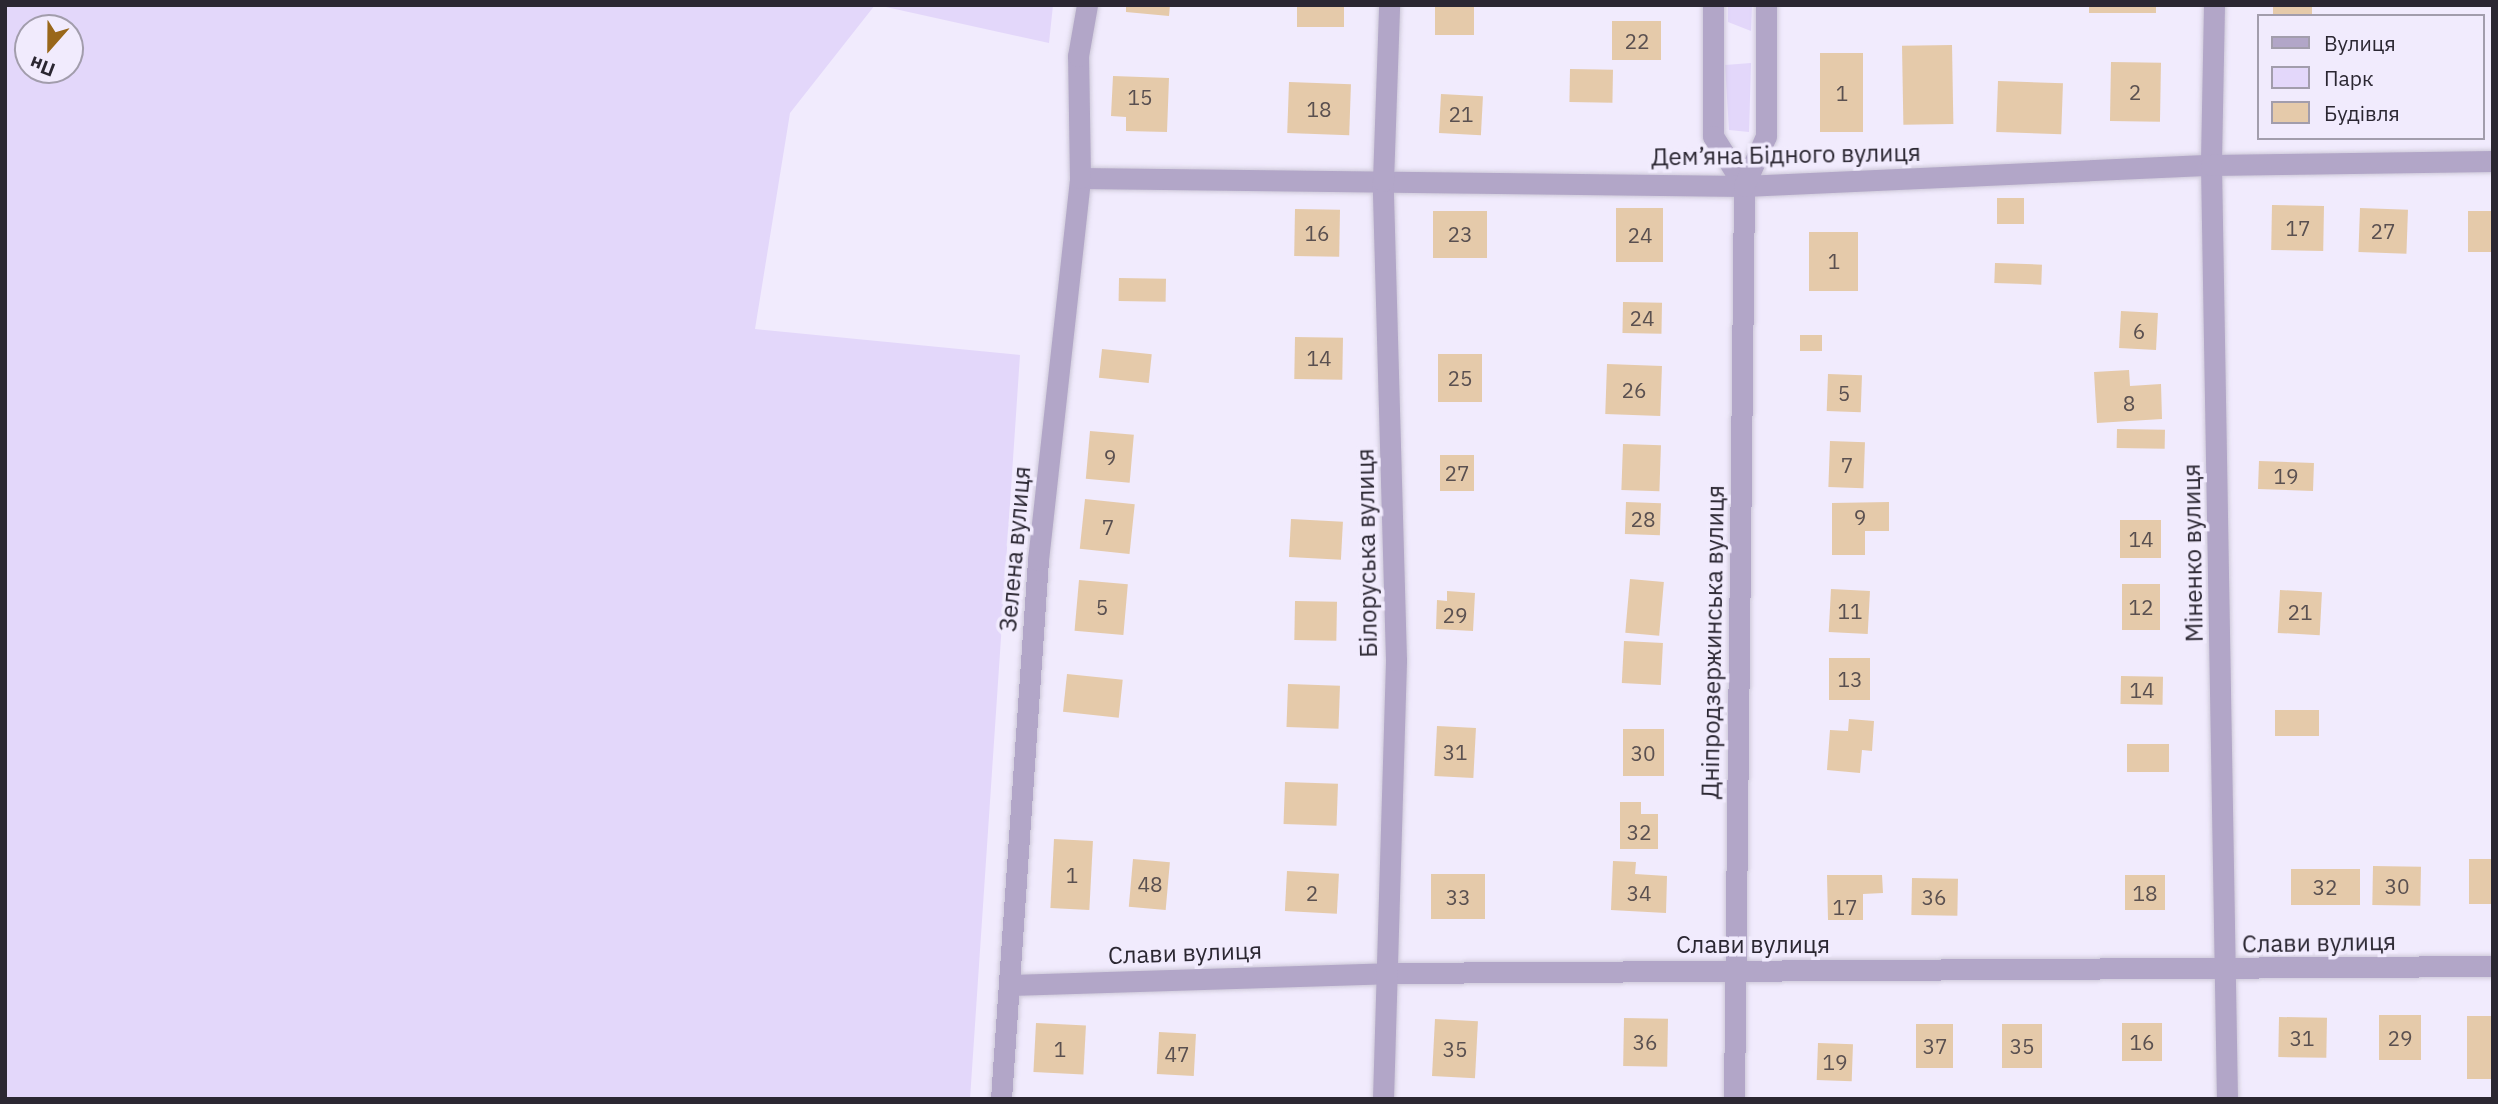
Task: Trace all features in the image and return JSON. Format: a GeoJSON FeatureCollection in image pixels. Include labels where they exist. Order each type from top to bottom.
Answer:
{"type":"FeatureCollection","features":[{"type":"Feature","properties":{"kind":"street","name":"Зелена вулиця"},"geometry":{"type":"LineString","coordinates":[[1001,1099],[1013,985],[1038,560],[1080,178],[1078,56],[1087,5]]}},
{"type":"Feature","properties":{"kind":"street","name":"Білоруська вулиця"},"geometry":{"type":"LineString","coordinates":[[1384,1099],[1385,973],[1396,660],[1383,181],[1389,5]]}},
{"type":"Feature","properties":{"kind":"street"},"geometry":{"type":"LineString","coordinates":[[1713,5],[1713,136],[1744,186]]}},
{"type":"Feature","properties":{"kind":"street","name":"Дніпродзержинська вулиця"},"geometry":{"type":"LineString","coordinates":[[1734,1099],[1744,186],[1766,135],[1766,5]]}},
{"type":"Feature","properties":{"kind":"street","name":"Міненко вулиця"},"geometry":{"type":"LineString","coordinates":[[2214,5],[2211,165],[2228,971],[2227,1099]]}},
{"type":"Feature","properties":{"kind":"street","name":"Дем’яна Бідного вулиця"},"geometry":{"type":"LineString","coordinates":[[1080,178],[1744,186],[2211,165],[2493,160]]}},
{"type":"Feature","properties":{"kind":"street","name":"Слави вулиця"},"geometry":{"type":"LineString","coordinates":[[1013,985],[1385,973],[2228,971],[2493,966]]}},
{"type":"Feature","properties":{"kind":"green space"},"geometry":{"type":"Polygon","coordinates":[[[5,5],[875,5],[790,113],[755,329],[1020,355],[970,1099],[5,1099],[5,5]]]}},
{"type":"Feature","properties":{"kind":"green space"},"geometry":{"type":"Polygon","coordinates":[[[877,5],[1053,5],[1049,43],[877,5]]]}},
{"type":"Feature","properties":{"kind":"green space"},"geometry":{"type":"Polygon","coordinates":[[[1728,5],[1752,5],[1751,31],[1728,22],[1728,5]]]}},
{"type":"Feature","properties":{"kind":"green space"},"geometry":{"type":"Polygon","coordinates":[[[1751,63],[1749,132],[1729,130],[1725,65],[1751,63]]]}},
{"type":"Feature","properties":{"kind":"building"},"geometry":{"type":"Polygon","coordinates":[[[1126,5],[1170,5],[1169,16],[1126,12],[1126,5]]]}},
{"type":"Feature","properties":{"kind":"building"},"geometry":{"type":"Polygon","coordinates":[[[1297,5],[1344,5],[1344,27],[1297,27],[1297,5]]]}},
{"type":"Feature","properties":{"kind":"building"},"geometry":{"type":"Polygon","coordinates":[[[1435,5],[1474,5],[1474,35],[1435,35],[1435,5]]]}},
{"type":"Feature","properties":{"kind":"building"},"geometry":{"type":"Polygon","coordinates":[[[2089,5],[2156,5],[2156,13],[2089,13],[2089,5]]]}},
{"type":"Feature","properties":{"kind":"building"},"geometry":{"type":"Polygon","coordinates":[[[2273,5],[2312,5],[2312,14],[2273,14],[2273,5]]]}},
{"type":"Feature","properties":{"kind":"building"},"geometry":{"type":"Polygon","coordinates":[[[1612,21],[1661,21],[1661,60],[1612,60],[1612,21]]]}},
{"type":"Feature","properties":{"kind":"building"},"geometry":{"type":"Polygon","coordinates":[[[1952,45],[1953,124],[1903,125],[1902,46],[1952,45]]]}},
{"type":"Feature","properties":{"kind":"building"},"geometry":{"type":"Polygon","coordinates":[[[1820,53],[1863,53],[1863,132],[1820,132],[1820,53]]]}},
{"type":"Feature","properties":{"kind":"building"},"geometry":{"type":"Polygon","coordinates":[[[2111,62],[2161,63],[2160,122],[2110,121],[2111,62]]]}},
{"type":"Feature","properties":{"kind":"building"},"geometry":{"type":"Polygon","coordinates":[[[1570,69],[1613,70],[1612,103],[1569,102],[1570,69]]]}},
{"type":"Feature","properties":{"kind":"building"},"geometry":{"type":"Polygon","coordinates":[[[1113,76],[1169,78],[1167,132],[1126,131],[1126,117],[1111,116],[1113,76]]]}},
{"type":"Feature","properties":{"kind":"building"},"geometry":{"type":"Polygon","coordinates":[[[1998,81],[2063,83],[2061,134],[1996,132],[1998,81]]]}},
{"type":"Feature","properties":{"kind":"building"},"geometry":{"type":"Polygon","coordinates":[[[1289,82],[1351,84],[1349,135],[1287,133],[1289,82]]]}},
{"type":"Feature","properties":{"kind":"building"},"geometry":{"type":"Polygon","coordinates":[[[1441,94],[1483,96],[1481,135],[1439,133],[1441,94]]]}},
{"type":"Feature","properties":{"kind":"building"},"geometry":{"type":"Polygon","coordinates":[[[1997,198],[2024,198],[2024,224],[1997,224],[1997,198]]]}},
{"type":"Feature","properties":{"kind":"building"},"geometry":{"type":"Polygon","coordinates":[[[2272,205],[2324,206],[2323,251],[2271,250],[2272,205]]]}},
{"type":"Feature","properties":{"kind":"building"},"geometry":{"type":"Polygon","coordinates":[[[1616,208],[1663,208],[1663,262],[1616,262],[1616,208]]]}},
{"type":"Feature","properties":{"kind":"building"},"geometry":{"type":"Polygon","coordinates":[[[2360,208],[2408,210],[2406,254],[2358,252],[2360,208]]]}},
{"type":"Feature","properties":{"kind":"building"},"geometry":{"type":"Polygon","coordinates":[[[1295,209],[1340,210],[1339,257],[1294,256],[1295,209]]]}},
{"type":"Feature","properties":{"kind":"building"},"geometry":{"type":"Polygon","coordinates":[[[1433,211],[1487,211],[1487,258],[1433,258],[1433,211]]]}},
{"type":"Feature","properties":{"kind":"building"},"geometry":{"type":"Polygon","coordinates":[[[2468,211],[2493,211],[2493,252],[2468,252],[2468,211]]]}},
{"type":"Feature","properties":{"kind":"building"},"geometry":{"type":"Polygon","coordinates":[[[1809,232],[1858,232],[1858,291],[1809,291],[1809,232]]]}},
{"type":"Feature","properties":{"kind":"building"},"geometry":{"type":"Polygon","coordinates":[[[1995,263],[2042,265],[2041,285],[1994,283],[1995,263]]]}},
{"type":"Feature","properties":{"kind":"building"},"geometry":{"type":"Polygon","coordinates":[[[1119,278],[1166,279],[1166,302],[1119,301],[1119,278]]]}},
{"type":"Feature","properties":{"kind":"building"},"geometry":{"type":"Polygon","coordinates":[[[1623,302],[1662,303],[1661,334],[1622,333],[1623,302]]]}},
{"type":"Feature","properties":{"kind":"building"},"geometry":{"type":"Polygon","coordinates":[[[2121,311],[2158,313],[2156,350],[2119,348],[2121,311]]]}},
{"type":"Feature","properties":{"kind":"building"},"geometry":{"type":"Polygon","coordinates":[[[1800,335],[1822,335],[1822,351],[1800,351],[1800,335]]]}},
{"type":"Feature","properties":{"kind":"building"},"geometry":{"type":"Polygon","coordinates":[[[1295,337],[1343,338],[1342,380],[1294,379],[1295,337]]]}},
{"type":"Feature","properties":{"kind":"building"},"geometry":{"type":"Polygon","coordinates":[[[1102,349],[1152,354],[1149,383],[1099,378],[1102,349]]]}},
{"type":"Feature","properties":{"kind":"building"},"geometry":{"type":"Polygon","coordinates":[[[1438,354],[1482,354],[1482,402],[1438,402],[1438,354]]]}},
{"type":"Feature","properties":{"kind":"building"},"geometry":{"type":"Polygon","coordinates":[[[1607,364],[1662,366],[1660,416],[1605,414],[1607,364]]]}},
{"type":"Feature","properties":{"kind":"building"},"geometry":{"type":"Polygon","coordinates":[[[2129,370],[2130,386],[2161,384],[2162,419],[2097,423],[2094,372],[2129,370]]]}},
{"type":"Feature","properties":{"kind":"building"},"geometry":{"type":"Polygon","coordinates":[[[1828,374],[1862,375],[1861,412],[1827,411],[1828,374]]]}},
{"type":"Feature","properties":{"kind":"building"},"geometry":{"type":"Polygon","coordinates":[[[2117,429],[2165,430],[2165,449],[2117,448],[2117,429]]]}},
{"type":"Feature","properties":{"kind":"building"},"geometry":{"type":"Polygon","coordinates":[[[1090,431],[1134,435],[1130,483],[1086,479],[1090,431]]]}},
{"type":"Feature","properties":{"kind":"building"},"geometry":{"type":"Polygon","coordinates":[[[1830,441],[1865,442],[1863,488],[1828,487],[1830,441]]]}},
{"type":"Feature","properties":{"kind":"building"},"geometry":{"type":"Polygon","coordinates":[[[1623,444],[1661,445],[1659,491],[1621,490],[1623,444]]]}},
{"type":"Feature","properties":{"kind":"building"},"geometry":{"type":"Polygon","coordinates":[[[1440,455],[1474,455],[1474,491],[1440,491],[1440,455]]]}},
{"type":"Feature","properties":{"kind":"building"},"geometry":{"type":"Polygon","coordinates":[[[2259,461],[2314,463],[2313,491],[2258,489],[2259,461]]]}},
{"type":"Feature","properties":{"kind":"building"},"geometry":{"type":"Polygon","coordinates":[[[1085,499],[1135,504],[1129,554],[1080,549],[1085,499]]]}},
{"type":"Feature","properties":{"kind":"building"},"geometry":{"type":"Polygon","coordinates":[[[1626,502],[1661,503],[1660,535],[1625,534],[1626,502]]]}},
{"type":"Feature","properties":{"kind":"building"},"geometry":{"type":"Polygon","coordinates":[[[1889,502],[1889,531],[1865,531],[1865,555],[1832,555],[1832,503],[1889,502]]]}},
{"type":"Feature","properties":{"kind":"building"},"geometry":{"type":"Polygon","coordinates":[[[1291,519],[1343,522],[1341,560],[1289,557],[1291,519]]]}},
{"type":"Feature","properties":{"kind":"building"},"geometry":{"type":"Polygon","coordinates":[[[2120,520],[2161,520],[2161,558],[2120,558],[2120,520]]]}},
{"type":"Feature","properties":{"kind":"building"},"geometry":{"type":"Polygon","coordinates":[[[1630,579],[1664,582],[1659,636],[1625,633],[1630,579]]]}},
{"type":"Feature","properties":{"kind":"building"},"geometry":{"type":"Polygon","coordinates":[[[1079,580],[1128,584],[1123,635],[1075,631],[1079,580]]]}},
{"type":"Feature","properties":{"kind":"building"},"geometry":{"type":"Polygon","coordinates":[[[2122,584],[2160,584],[2160,630],[2122,630],[2122,584]]]}},
{"type":"Feature","properties":{"kind":"building"},"geometry":{"type":"Polygon","coordinates":[[[1831,589],[1870,591],[1868,634],[1829,632],[1831,589]]]}},
{"type":"Feature","properties":{"kind":"building"},"geometry":{"type":"Polygon","coordinates":[[[2280,590],[2322,592],[2320,635],[2278,633],[2280,590]]]}},
{"type":"Feature","properties":{"kind":"building"},"geometry":{"type":"Polygon","coordinates":[[[1447,591],[1475,593],[1473,631],[1436,629],[1437,600],[1447,601],[1447,591]]]}},
{"type":"Feature","properties":{"kind":"building"},"geometry":{"type":"Polygon","coordinates":[[[1295,601],[1337,602],[1336,641],[1294,640],[1295,601]]]}},
{"type":"Feature","properties":{"kind":"building"},"geometry":{"type":"Polygon","coordinates":[[[1624,641],[1663,643],[1661,685],[1622,683],[1624,641]]]}},
{"type":"Feature","properties":{"kind":"building"},"geometry":{"type":"Polygon","coordinates":[[[1829,658],[1870,658],[1870,700],[1829,700],[1829,658]]]}},
{"type":"Feature","properties":{"kind":"building"},"geometry":{"type":"Polygon","coordinates":[[[1067,674],[1123,680],[1119,718],[1063,712],[1067,674]]]}},
{"type":"Feature","properties":{"kind":"building"},"geometry":{"type":"Polygon","coordinates":[[[2121,676],[2163,677],[2163,705],[2121,704],[2121,676]]]}},
{"type":"Feature","properties":{"kind":"building"},"geometry":{"type":"Polygon","coordinates":[[[1288,684],[1340,686],[1338,729],[1286,727],[1288,684]]]}},
{"type":"Feature","properties":{"kind":"building"},"geometry":{"type":"Polygon","coordinates":[[[2275,710],[2319,710],[2319,736],[2275,736],[2275,710]]]}},
{"type":"Feature","properties":{"kind":"building"},"geometry":{"type":"Polygon","coordinates":[[[1849,719],[1874,721],[1872,751],[1862,750],[1860,773],[1827,770],[1830,730],[1848,731],[1849,719]]]}},
{"type":"Feature","properties":{"kind":"building"},"geometry":{"type":"Polygon","coordinates":[[[1437,726],[1476,728],[1473,778],[1434,776],[1437,726]]]}},
{"type":"Feature","properties":{"kind":"building"},"geometry":{"type":"Polygon","coordinates":[[[1623,729],[1664,729],[1664,776],[1623,776],[1623,729]]]}},
{"type":"Feature","properties":{"kind":"building"},"geometry":{"type":"Polygon","coordinates":[[[2127,744],[2169,744],[2169,772],[2127,772],[2127,744]]]}},
{"type":"Feature","properties":{"kind":"building"},"geometry":{"type":"Polygon","coordinates":[[[1285,782],[1338,784],[1337,826],[1284,824],[1285,782]]]}},
{"type":"Feature","properties":{"kind":"building"},"geometry":{"type":"Polygon","coordinates":[[[1620,802],[1641,802],[1641,814],[1658,814],[1658,849],[1620,849],[1620,802]]]}},
{"type":"Feature","properties":{"kind":"building"},"geometry":{"type":"Polygon","coordinates":[[[1054,839],[1093,841],[1089,910],[1050,908],[1054,839]]]}},
{"type":"Feature","properties":{"kind":"building"},"geometry":{"type":"Polygon","coordinates":[[[1133,859],[1170,862],[1166,910],[1129,907],[1133,859]]]}},
{"type":"Feature","properties":{"kind":"building"},"geometry":{"type":"Polygon","coordinates":[[[2469,859],[2493,859],[2493,904],[2469,904],[2469,859]]]}},
{"type":"Feature","properties":{"kind":"building"},"geometry":{"type":"Polygon","coordinates":[[[1613,861],[1636,862],[1635,874],[1667,876],[1666,913],[1611,910],[1613,861]]]}},
{"type":"Feature","properties":{"kind":"building"},"geometry":{"type":"Polygon","coordinates":[[[2373,866],[2421,867],[2420,906],[2372,905],[2373,866]]]}},
{"type":"Feature","properties":{"kind":"building"},"geometry":{"type":"Polygon","coordinates":[[[2291,869],[2360,869],[2360,905],[2291,905],[2291,869]]]}},
{"type":"Feature","properties":{"kind":"building"},"geometry":{"type":"Polygon","coordinates":[[[1287,871],[1339,874],[1337,914],[1285,911],[1287,871]]]}},
{"type":"Feature","properties":{"kind":"building"},"geometry":{"type":"Polygon","coordinates":[[[1431,874],[1485,874],[1485,919],[1431,919],[1431,874]]]}},
{"type":"Feature","properties":{"kind":"building"},"geometry":{"type":"Polygon","coordinates":[[[1827,875],[1882,875],[1883,893],[1863,894],[1863,920],[1828,920],[1827,875]]]}},
{"type":"Feature","properties":{"kind":"building"},"geometry":{"type":"Polygon","coordinates":[[[2125,875],[2165,875],[2165,910],[2125,910],[2125,875]]]}},
{"type":"Feature","properties":{"kind":"building"},"geometry":{"type":"Polygon","coordinates":[[[1912,878],[1958,879],[1957,916],[1911,915],[1912,878]]]}},
{"type":"Feature","properties":{"kind":"building"},"geometry":{"type":"Polygon","coordinates":[[[2379,1015],[2421,1015],[2421,1060],[2379,1060],[2379,1015]]]}},
{"type":"Feature","properties":{"kind":"building"},"geometry":{"type":"Polygon","coordinates":[[[2467,1016],[2493,1016],[2493,1079],[2467,1079],[2467,1016]]]}},
{"type":"Feature","properties":{"kind":"building"},"geometry":{"type":"Polygon","coordinates":[[[2279,1017],[2327,1018],[2326,1058],[2278,1057],[2279,1017]]]}},
{"type":"Feature","properties":{"kind":"building"},"geometry":{"type":"Polygon","coordinates":[[[1624,1018],[1668,1019],[1667,1067],[1623,1066],[1624,1018]]]}},
{"type":"Feature","properties":{"kind":"building"},"geometry":{"type":"Polygon","coordinates":[[[1435,1019],[1478,1021],[1475,1078],[1432,1076],[1435,1019]]]}},
{"type":"Feature","properties":{"kind":"building"},"geometry":{"type":"Polygon","coordinates":[[[1036,1023],[1086,1026],[1083,1075],[1033,1072],[1036,1023]]]}},
{"type":"Feature","properties":{"kind":"building"},"geometry":{"type":"Polygon","coordinates":[[[2122,1023],[2162,1023],[2162,1061],[2122,1061],[2122,1023]]]}},
{"type":"Feature","properties":{"kind":"building"},"geometry":{"type":"Polygon","coordinates":[[[1916,1024],[1953,1024],[1953,1068],[1916,1068],[1916,1024]]]}},
{"type":"Feature","properties":{"kind":"building"},"geometry":{"type":"Polygon","coordinates":[[[2002,1024],[2042,1024],[2042,1068],[2002,1068],[2002,1024]]]}},
{"type":"Feature","properties":{"kind":"building"},"geometry":{"type":"Polygon","coordinates":[[[1159,1032],[1196,1034],[1194,1076],[1157,1074],[1159,1032]]]}},
{"type":"Feature","properties":{"kind":"building"},"geometry":{"type":"Polygon","coordinates":[[[1818,1043],[1853,1044],[1852,1081],[1817,1080],[1818,1043]]]}}]}
